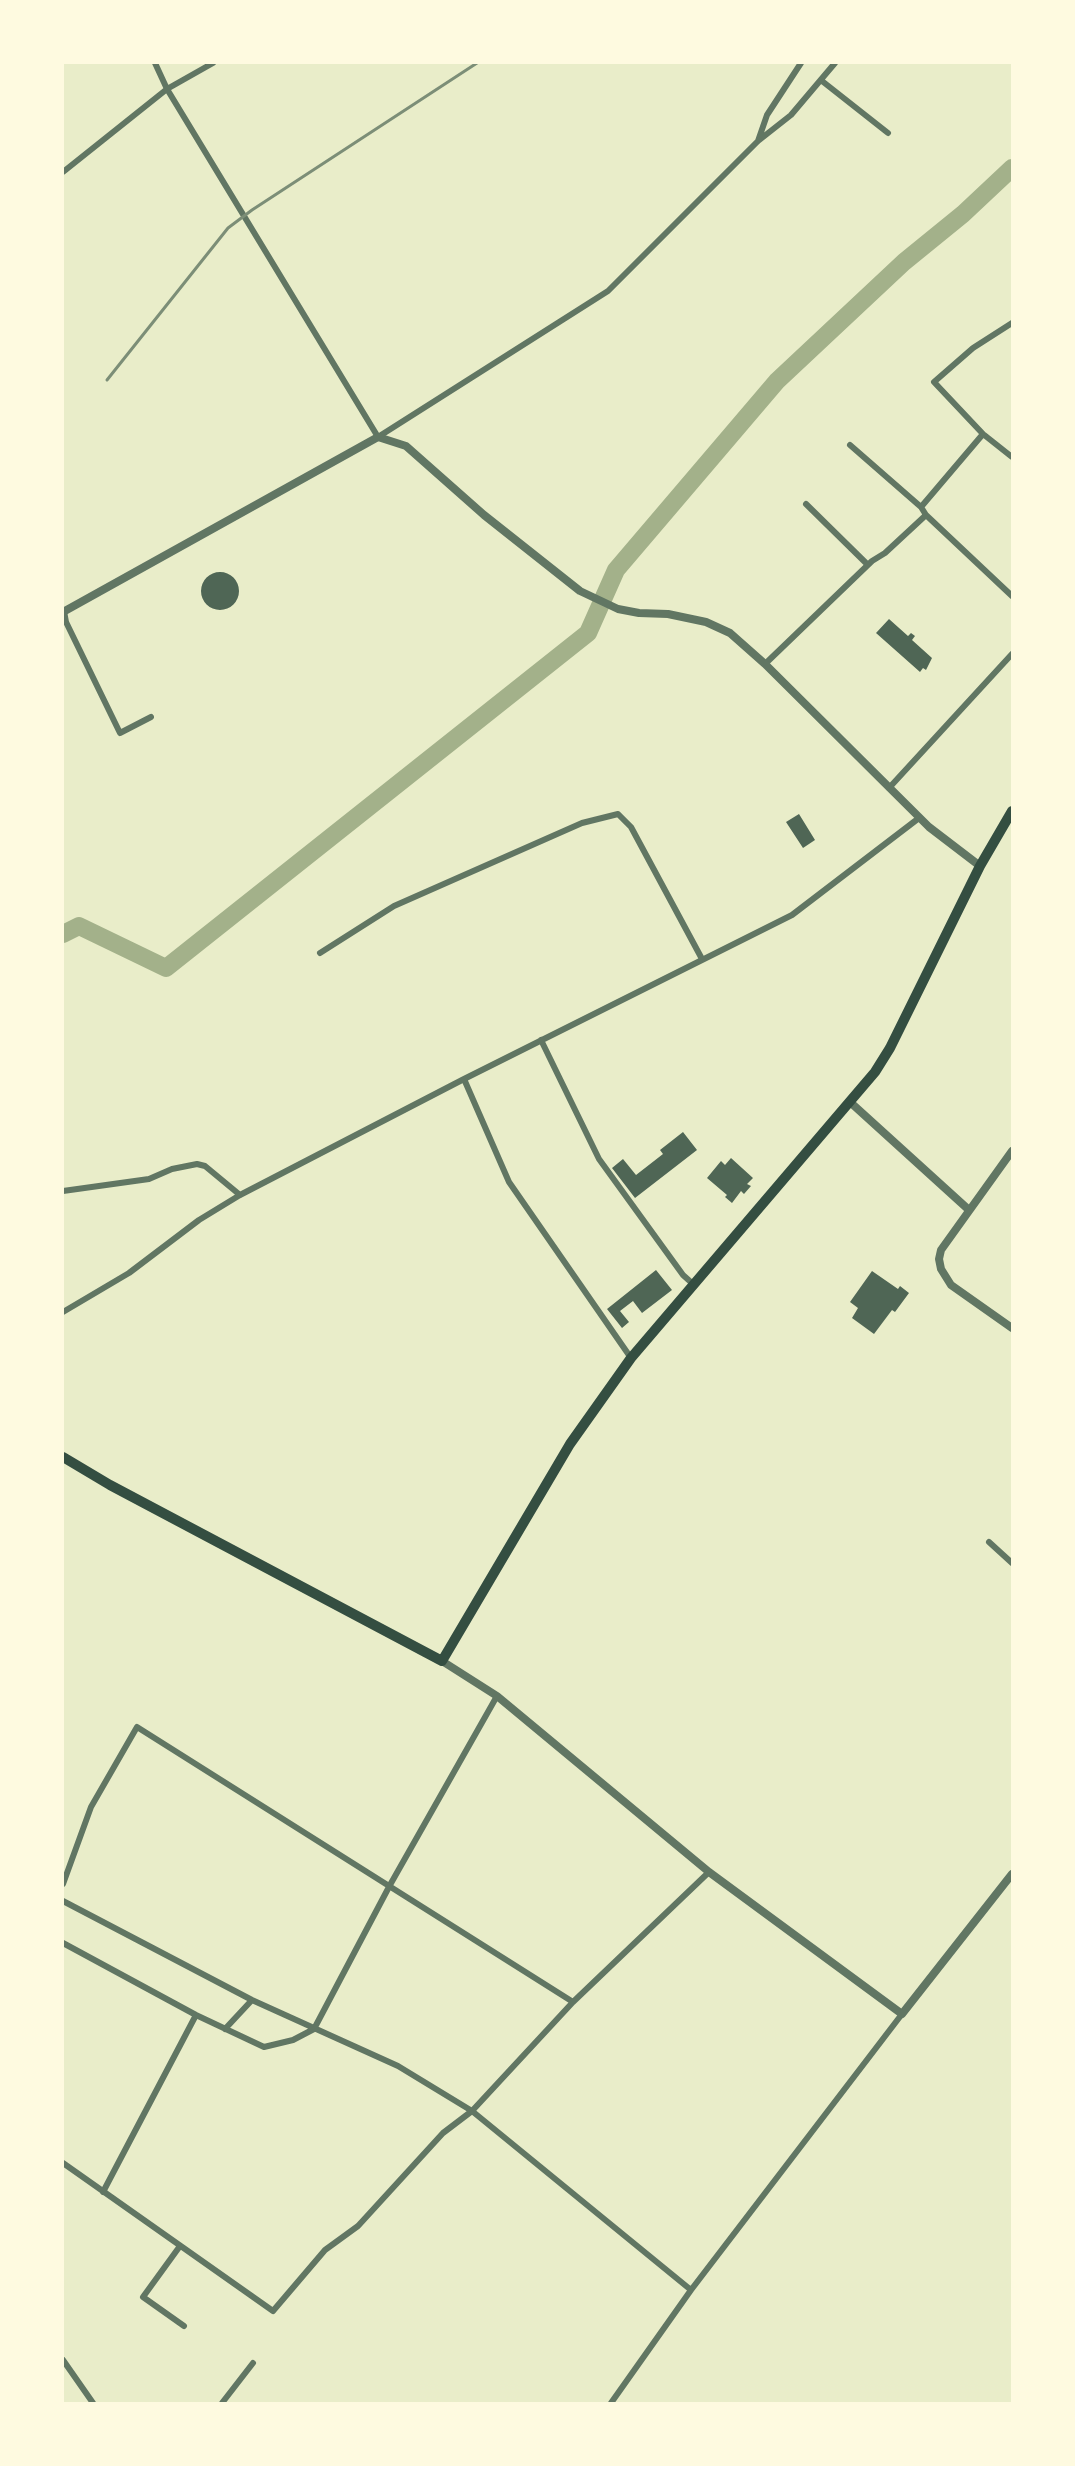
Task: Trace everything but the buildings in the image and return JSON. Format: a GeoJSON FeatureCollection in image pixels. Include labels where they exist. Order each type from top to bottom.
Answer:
{"type":"FeatureCollection","features":[{"type":"Feature","properties":{"kind":"main road"},"geometry":{"type":"LineString","coordinates":[[63,1457],[110,1485],[442,1661],[570,1444],[631,1358],[850,1102],[890,1048],[980,866],[1012,811]]}},
{"type":"Feature","properties":{"kind":"street"},"geometry":{"type":"LineString","coordinates":[[155,63],[167,89],[378,437],[406,446],[484,515],[580,591],[618,609],[639,613],[668,614],[706,622],[730,633],[765,664],[920,818],[980,866]]}},
{"type":"Feature","properties":{"kind":"street"},"geometry":{"type":"LineString","coordinates":[[63,172],[167,89],[213,63]]}},
{"type":"Feature","properties":{"kind":"street"},"geometry":{"type":"LineString","coordinates":[[758,141],[767,115],[801,63]]}},
{"type":"Feature","properties":{"kind":"street"},"geometry":{"type":"LineString","coordinates":[[151,717],[120,733],[66,622],[64,612],[378,437],[608,291],[758,141],[791,115],[835,63]]}},
{"type":"Feature","properties":{"kind":"street"},"geometry":{"type":"LineString","coordinates":[[822,81],[888,133]]}},
{"type":"Feature","properties":{"kind":"street"},"geometry":{"type":"LineString","coordinates":[[1012,323],[974,348],[934,382],[983,434],[1012,457]]}},
{"type":"Feature","properties":{"kind":"street"},"geometry":{"type":"LineString","coordinates":[[921,507],[983,434]]}},
{"type":"Feature","properties":{"kind":"street"},"geometry":{"type":"LineString","coordinates":[[850,445],[921,507],[926,516],[1012,596]]}},
{"type":"Feature","properties":{"kind":"street"},"geometry":{"type":"LineString","coordinates":[[806,504],[868,565]]}},
{"type":"Feature","properties":{"kind":"street"},"geometry":{"type":"LineString","coordinates":[[765,664],[868,565],[885,553],[926,516]]}},
{"type":"Feature","properties":{"kind":"street"},"geometry":{"type":"LineString","coordinates":[[890,788],[1012,654]]}},
{"type":"Feature","properties":{"kind":"street"},"geometry":{"type":"LineString","coordinates":[[320,953],[394,906],[582,823],[618,814],[631,827],[702,959]]}},
{"type":"Feature","properties":{"kind":"street"},"geometry":{"type":"LineString","coordinates":[[63,1312],[129,1273],[199,1220],[240,1196],[464,1079],[792,915],[920,818]]}},
{"type":"Feature","properties":{"kind":"street"},"geometry":{"type":"LineString","coordinates":[[541,1040],[599,1159],[683,1275],[693,1284]]}},
{"type":"Feature","properties":{"kind":"street"},"geometry":{"type":"LineString","coordinates":[[464,1079],[513,1190],[631,1358]]}},
{"type":"Feature","properties":{"kind":"street"},"geometry":{"type":"LineString","coordinates":[[850,1102],[969,1210]]}},
{"type":"Feature","properties":{"kind":"street"},"geometry":{"type":"LineString","coordinates":[[1012,1151],[941,1250],[941,1269],[951,1285],[1012,1328]]}},
{"type":"Feature","properties":{"kind":"street"},"geometry":{"type":"LineString","coordinates":[[63,1191],[149,1179],[172,1169],[197,1164],[205,1166],[240,1196]]}},
{"type":"Feature","properties":{"kind":"street"},"geometry":{"type":"LineString","coordinates":[[989,1542],[1012,1563]]}},
{"type":"Feature","properties":{"kind":"street"},"geometry":{"type":"LineString","coordinates":[[442,1661],[497,1696],[709,1872],[902,2014]]}},
{"type":"Feature","properties":{"kind":"street"},"geometry":{"type":"LineString","coordinates":[[63,1943],[196,2015],[264,2047],[293,2040],[314,2029],[390,1885],[497,1696]]}},
{"type":"Feature","properties":{"kind":"street"},"geometry":{"type":"LineString","coordinates":[[63,1884],[91,1807],[137,1728],[573,2002]]}},
{"type":"Feature","properties":{"kind":"street"},"geometry":{"type":"LineString","coordinates":[[63,2163],[273,2311],[325,2250],[358,2226],[442,2133],[472,2111],[573,2002],[709,1872]]}},
{"type":"Feature","properties":{"kind":"street"},"geometry":{"type":"LineString","coordinates":[[610,2403],[691,2290],[1012,1874]]}},
{"type":"Feature","properties":{"kind":"street"},"geometry":{"type":"LineString","coordinates":[[63,1901],[252,2000],[398,2066],[472,2111],[691,2290]]}},
{"type":"Feature","properties":{"kind":"street"},"geometry":{"type":"LineString","coordinates":[[225,2029],[252,2000]]}},
{"type":"Feature","properties":{"kind":"street"},"geometry":{"type":"LineString","coordinates":[[103,2192],[196,2015]]}},
{"type":"Feature","properties":{"kind":"street"},"geometry":{"type":"LineString","coordinates":[[180,2246],[143,2297],[184,2326]]}},
{"type":"Feature","properties":{"kind":"street"},"geometry":{"type":"LineString","coordinates":[[63,2360],[93,2403]]}},
{"type":"Feature","properties":{"kind":"street"},"geometry":{"type":"LineString","coordinates":[[222,2403],[253,2363]]}},
{"type":"Feature","properties":{"kind":"waterway"},"geometry":{"type":"LineString","coordinates":[[63,934],[79,926],[166,968],[588,633],[616,570],[777,381],[904,262],[963,214],[1012,168]]}},
{"type":"Feature","properties":{"kind":"railway"},"geometry":{"type":"LineString","coordinates":[[107,380],[228,228],[477,63]]}}]}
